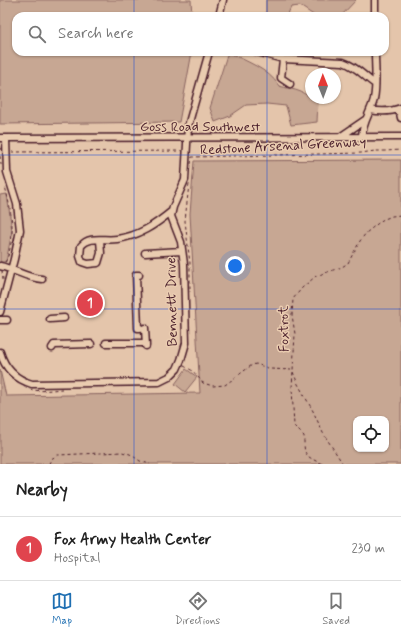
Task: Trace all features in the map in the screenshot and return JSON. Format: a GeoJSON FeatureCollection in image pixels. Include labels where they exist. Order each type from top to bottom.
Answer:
{"type":"FeatureCollection","features":[{"type":"Feature","properties":{"kind":"street"},"geometry":{"type":"LineString","coordinates":[[220,12],[223,0]]}},
{"type":"Feature","properties":{"kind":"street"},"geometry":{"type":"LineString","coordinates":[[375,12],[375,1],[382,2]]}},
{"type":"Feature","properties":{"kind":"street"},"geometry":{"type":"LineString","coordinates":[[100,240],[101,253],[98,263],[88,264],[82,262],[80,260],[80,251],[81,246],[84,243],[92,239],[116,239],[137,234],[152,227],[172,212],[185,180],[190,119],[208,56]]}},
{"type":"Feature","properties":{"kind":"street"},"geometry":{"type":"LineString","coordinates":[[274,56],[283,59],[342,62],[358,69],[375,84]]}},
{"type":"Feature","properties":{"kind":"street"},"geometry":{"type":"LineString","coordinates":[[362,137],[362,130],[373,100],[375,84],[375,56]]}},
{"type":"Feature","properties":{"kind":"street"},"geometry":{"type":"LineString","coordinates":[[283,59],[281,78],[290,84]]}},
{"type":"Feature","properties":{"kind":"street"},"geometry":{"type":"LineString","coordinates":[[370,110],[377,111],[398,109],[401,118]]}},
{"type":"Feature","properties":{"kind":"street"},"geometry":{"type":"LineString","coordinates":[[340,138],[365,120]]}},
{"type":"Feature","properties":{"kind":"street","name":"Goss Road Southwest"},"geometry":{"type":"LineString","coordinates":[[3,138],[401,137]]}},
{"type":"Feature","properties":{"kind":"street"},"geometry":{"type":"LineString","coordinates":[[0,312],[12,269],[19,237],[20,222],[17,204],[7,172],[6,152],[3,138]]}},
{"type":"Feature","properties":{"kind":"street","name":"Bennett Drive"},"geometry":{"type":"LineString","coordinates":[[0,352],[5,365],[18,378],[32,384],[66,386],[79,384],[159,382],[169,377],[177,369],[185,349],[186,326],[182,251],[172,220],[172,212]]}},
{"type":"Feature","properties":{"kind":"street"},"geometry":{"type":"LineString","coordinates":[[145,253],[182,251]]}},
{"type":"Feature","properties":{"kind":"street"},"geometry":{"type":"LineString","coordinates":[[101,253],[109,254]]}},
{"type":"Feature","properties":{"kind":"street"},"geometry":{"type":"LineString","coordinates":[[2,266],[28,276],[42,279]]}},
{"type":"Feature","properties":{"kind":"street"},"geometry":{"type":"LineString","coordinates":[[177,274],[184,274]]}},
{"type":"Feature","properties":{"kind":"street"},"geometry":{"type":"LineString","coordinates":[[106,344],[119,343],[133,346],[146,344],[143,328],[138,328],[139,314],[136,275],[139,275]]}},
{"type":"Feature","properties":{"kind":"street"},"geometry":{"type":"LineString","coordinates":[[177,287],[185,287]]}},
{"type":"Feature","properties":{"kind":"street"},"geometry":{"type":"LineString","coordinates":[[178,300],[185,300]]}},
{"type":"Feature","properties":{"kind":"street"},"geometry":{"type":"LineString","coordinates":[[178,314],[186,313]]}},
{"type":"Feature","properties":{"kind":"street"},"geometry":{"type":"LineString","coordinates":[[50,319],[64,318]]}},
{"type":"Feature","properties":{"kind":"street"},"geometry":{"type":"LineString","coordinates":[[0,320],[7,320]]}},
{"type":"Feature","properties":{"kind":"street"},"geometry":{"type":"LineString","coordinates":[[178,327],[186,326]]}},
{"type":"Feature","properties":{"kind":"street"},"geometry":{"type":"LineString","coordinates":[[119,343],[120,350]]}},
{"type":"Feature","properties":{"kind":"street"},"geometry":{"type":"LineString","coordinates":[[65,344],[66,351]]}},
{"type":"Feature","properties":{"kind":"street"},"geometry":{"type":"LineString","coordinates":[[78,344],[78,351]]}},
{"type":"Feature","properties":{"kind":"street"},"geometry":{"type":"LineString","coordinates":[[52,348],[54,345],[91,344]]}},
{"type":"Feature","properties":{"kind":"street"},"geometry":{"type":"LineString","coordinates":[[147,374],[147,382]]}},
{"type":"Feature","properties":{"kind":"street"},"geometry":{"type":"LineString","coordinates":[[120,375],[120,383]]}},
{"type":"Feature","properties":{"kind":"street"},"geometry":{"type":"LineString","coordinates":[[134,375],[134,382]]}},
{"type":"Feature","properties":{"kind":"street"},"geometry":{"type":"LineString","coordinates":[[66,376],[66,386]]}},
{"type":"Feature","properties":{"kind":"street"},"geometry":{"type":"LineString","coordinates":[[79,376],[79,384]]}},
{"type":"Feature","properties":{"kind":"street"},"geometry":{"type":"LineString","coordinates":[[52,377],[52,384]]}},
{"type":"Feature","properties":{"kind":"path","name":"Redstone Arsenal Greenway"},"geometry":{"type":"LineString","coordinates":[[192,164],[192,157],[335,154],[401,150]]}},
{"type":"Feature","properties":{"kind":"path"},"geometry":{"type":"LineString","coordinates":[[6,152],[188,151]]}},
{"type":"Feature","properties":{"kind":"path"},"geometry":{"type":"LineString","coordinates":[[0,156],[2,168]]}},
{"type":"Feature","properties":{"kind":"path"},"geometry":{"type":"LineString","coordinates":[[2,284],[2,266],[8,256],[13,228],[4,181]]}},
{"type":"Feature","properties":{"kind":"path"},"geometry":{"type":"LineString","coordinates":[[189,181],[185,221],[190,263],[190,293]]}},
{"type":"Feature","properties":{"kind":"path","name":"Foxtrot"},"geometry":{"type":"LineString","coordinates":[[322,464],[304,452],[304,436],[294,426],[292,408],[292,370],[295,334],[292,325],[291,307],[293,299],[302,288],[316,276],[342,268],[348,263],[366,233],[382,220],[392,216],[401,215]]}},
{"type":"Feature","properties":{"kind":"path"},"geometry":{"type":"LineString","coordinates":[[182,369],[184,365],[193,371],[203,383],[213,386],[225,385],[252,364],[271,369],[292,370],[320,428],[343,464]]}},
{"type":"Feature","properties":{"kind":"path"},"geometry":{"type":"LineString","coordinates":[[22,386],[32,390],[42,391],[66,386]]}},
{"type":"Feature","properties":{"kind":"path"},"geometry":{"type":"LineString","coordinates":[[49,464],[51,458],[58,455],[122,452],[130,454],[140,461],[150,464]]}},
{"type":"Feature","properties":{"kind":"shaded area"},"geometry":{"type":"Polygon","coordinates":[[[0,0],[191,0],[192,12],[12,12],[12,56],[191,56],[179,122],[0,124],[0,0]]]}},
{"type":"Feature","properties":{"kind":"shaded area"},"geometry":{"type":"Polygon","coordinates":[[[266,0],[356,0],[345,12],[309,12],[300,6],[291,7],[289,12],[266,12],[266,0]]]}},
{"type":"Feature","properties":{"kind":"shaded area"},"geometry":{"type":"Polygon","coordinates":[[[227,56],[236,56],[249,62],[263,70],[275,80],[279,86],[305,94],[305,104],[318,104],[317,122],[291,125],[286,106],[267,104],[246,105],[230,116],[215,122],[210,108],[227,56]]]}},
{"type":"Feature","properties":{"kind":"shaded area"},"geometry":{"type":"Polygon","coordinates":[[[401,160],[401,464],[0,464],[0,370],[6,396],[200,393],[190,214],[194,161],[401,160]]]}},
{"type":"Feature","properties":{"kind":"shaded area"},"geometry":{"type":"Polygon","coordinates":[[[7,194],[12,231],[6,262],[0,262],[0,195],[7,194]]]}},
{"type":"Feature","properties":{"kind":"shaded area"},"geometry":{"type":"Polygon","coordinates":[[[186,369],[197,377],[185,392],[175,384],[186,369]]]}},
{"type":"Feature","properties":{"kind":"place","name":"Fox Army Health Center"},"geometry":{"type":"Point","coordinates":[90,303]}}]}
